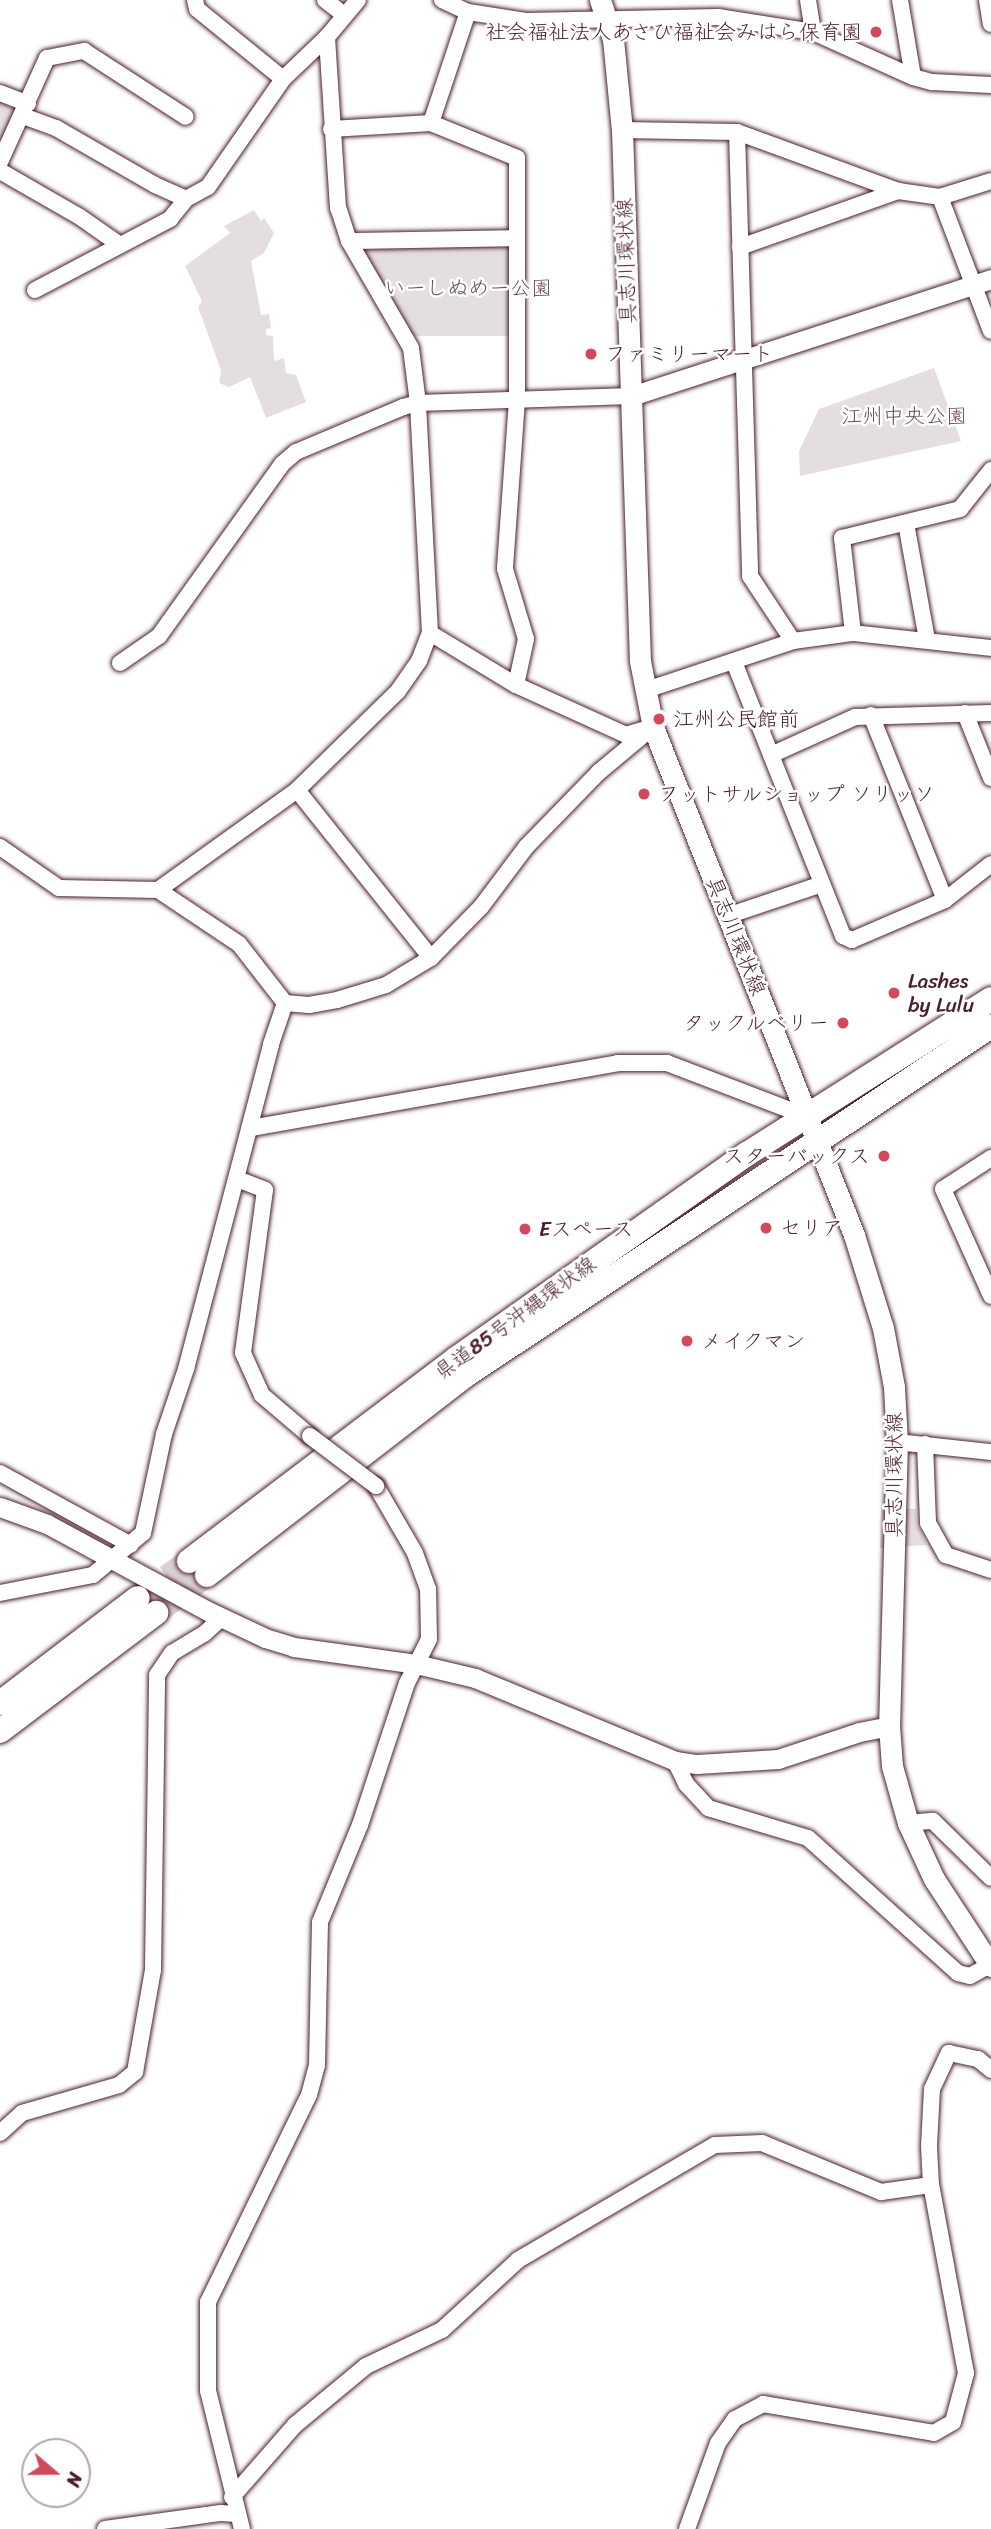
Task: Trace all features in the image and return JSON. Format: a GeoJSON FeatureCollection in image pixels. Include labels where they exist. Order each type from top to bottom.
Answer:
{"type":"FeatureCollection","features":[{"type":"Feature","properties":{"kind":"main road","name":"具志川環状線"},"geometry":{"type":"LineString","coordinates":[[600,0],[608,20],[617,65],[622,130],[640,661],[653,727],[854,1235],[883,1328],[894,1387],[897,1442],[889,1726],[892,1766],[908,1823],[934,1879],[991,1965]]}},
{"type":"Feature","properties":{"kind":"main road","name":"県道85号沖縄環状線"},"geometry":{"type":"LineString","coordinates":[[991,999],[747,1154],[456,1359],[198,1568],[466,1375],[991,1026]]}},
{"type":"Feature","properties":{"kind":"main road"},"geometry":{"type":"LineString","coordinates":[[0,1703],[147,1606],[0,1731]]}},
{"type":"Feature","properties":{"kind":"street"},"geometry":{"type":"LineString","coordinates":[[325,0],[344,15]]}},
{"type":"Feature","properties":{"kind":"street"},"geometry":{"type":"LineString","coordinates":[[35,290],[170,219],[186,199],[208,187],[283,79],[327,37],[358,0]]}},
{"type":"Feature","properties":{"kind":"street"},"geometry":{"type":"LineString","coordinates":[[442,0],[468,12],[494,8],[527,21],[718,17],[813,32],[932,82],[991,85]]}},
{"type":"Feature","properties":{"kind":"street"},"geometry":{"type":"LineString","coordinates":[[715,0],[718,17]]}},
{"type":"Feature","properties":{"kind":"street"},"geometry":{"type":"LineString","coordinates":[[807,0],[813,32]]}},
{"type":"Feature","properties":{"kind":"street"},"geometry":{"type":"LineString","coordinates":[[900,0],[913,76]]}},
{"type":"Feature","properties":{"kind":"street"},"geometry":{"type":"LineString","coordinates":[[988,0],[991,24]]}},
{"type":"Feature","properties":{"kind":"street"},"geometry":{"type":"LineString","coordinates":[[192,3],[283,79]]}},
{"type":"Feature","properties":{"kind":"street"},"geometry":{"type":"LineString","coordinates":[[431,123],[468,12]]}},
{"type":"Feature","properties":{"kind":"street"},"geometry":{"type":"LineString","coordinates":[[158,890],[297,790],[398,691],[419,661],[430,633],[418,403],[407,336],[349,241],[338,208],[327,37]]}},
{"type":"Feature","properties":{"kind":"street"},"geometry":{"type":"LineString","coordinates":[[0,163],[47,58],[84,51],[186,117]]}},
{"type":"Feature","properties":{"kind":"street"},"geometry":{"type":"LineString","coordinates":[[0,93],[155,185],[186,199]]}},
{"type":"Feature","properties":{"kind":"street"},"geometry":{"type":"LineString","coordinates":[[331,129],[431,123],[517,158],[517,400],[505,569],[526,639],[516,685]]}},
{"type":"Feature","properties":{"kind":"street"},"geometry":{"type":"LineString","coordinates":[[622,130],[737,131],[898,191],[940,197],[991,181]]}},
{"type":"Feature","properties":{"kind":"street"},"geometry":{"type":"LineString","coordinates":[[737,131],[750,576],[793,642]]}},
{"type":"Feature","properties":{"kind":"street"},"geometry":{"type":"LineString","coordinates":[[0,171],[79,217],[120,245]]}},
{"type":"Feature","properties":{"kind":"street"},"geometry":{"type":"LineString","coordinates":[[740,247],[898,191]]}},
{"type":"Feature","properties":{"kind":"street"},"geometry":{"type":"LineString","coordinates":[[940,197],[983,281],[991,331]]}},
{"type":"Feature","properties":{"kind":"street"},"geometry":{"type":"LineString","coordinates":[[349,241],[516,238]]}},
{"type":"Feature","properties":{"kind":"street"},"geometry":{"type":"LineString","coordinates":[[120,663],[159,636],[282,464],[296,452],[402,407],[418,403],[631,396],[983,281]]}},
{"type":"Feature","properties":{"kind":"street"},"geometry":{"type":"LineString","coordinates":[[853,633],[842,538],[960,509],[991,470]]}},
{"type":"Feature","properties":{"kind":"street"},"geometry":{"type":"LineString","coordinates":[[906,523],[927,640]]}},
{"type":"Feature","properties":{"kind":"street"},"geometry":{"type":"LineString","coordinates":[[430,633],[516,685],[626,735],[653,727]]}},
{"type":"Feature","properties":{"kind":"street"},"geometry":{"type":"LineString","coordinates":[[646,690],[793,642],[853,633],[991,648]]}},
{"type":"Feature","properties":{"kind":"street"},"geometry":{"type":"LineString","coordinates":[[734,662],[843,936],[852,940],[945,900],[991,864]]}},
{"type":"Feature","properties":{"kind":"street"},"geometry":{"type":"LineString","coordinates":[[965,713],[991,778]]}},
{"type":"Feature","properties":{"kind":"street"},"geometry":{"type":"LineString","coordinates":[[771,755],[855,717],[991,713]]}},
{"type":"Feature","properties":{"kind":"street"},"geometry":{"type":"LineString","coordinates":[[871,715],[945,900]]}},
{"type":"Feature","properties":{"kind":"street"},"geometry":{"type":"LineString","coordinates":[[285,1003],[309,1005],[386,985],[431,958],[481,907],[526,848],[599,772],[653,727]]}},
{"type":"Feature","properties":{"kind":"street"},"geometry":{"type":"LineString","coordinates":[[297,790],[431,958]]}},
{"type":"Feature","properties":{"kind":"street"},"geometry":{"type":"LineString","coordinates":[[0,847],[59,888],[158,890],[239,944],[285,1003]]}},
{"type":"Feature","properties":{"kind":"street"},"geometry":{"type":"LineString","coordinates":[[727,916],[822,884]]}},
{"type":"Feature","properties":{"kind":"street"},"geometry":{"type":"LineString","coordinates":[[0,1593],[93,1575],[116,1559],[143,1533],[164,1434],[186,1369],[251,1129],[271,1044],[285,1003]]}},
{"type":"Feature","properties":{"kind":"street"},"geometry":{"type":"LineString","coordinates":[[251,1129],[618,1063],[667,1063],[806,1116]]}},
{"type":"Feature","properties":{"kind":"street"},"geometry":{"type":"LineString","coordinates":[[991,1158],[943,1189],[986,1272],[991,1296]]}},
{"type":"Feature","properties":{"kind":"street"},"geometry":{"type":"LineString","coordinates":[[237,1179],[265,1190],[243,1353],[262,1395],[376,1486],[415,1553],[428,1589],[429,1639],[407,1683],[360,1825],[320,1922],[317,2065],[309,2095],[208,2302],[208,2391],[240,2522]]}},
{"type":"Feature","properties":{"kind":"street"},"geometry":{"type":"LineString","coordinates":[[897,1442],[991,1452]]}},
{"type":"Feature","properties":{"kind":"street"},"geometry":{"type":"LineString","coordinates":[[925,1444],[928,1523],[946,1555],[991,1570]]}},
{"type":"Feature","properties":{"kind":"street"},"geometry":{"type":"LineString","coordinates":[[0,1473],[131,1545]]}},
{"type":"Feature","properties":{"kind":"street"},"geometry":{"type":"LineString","coordinates":[[0,1507],[47,1524],[221,1618],[294,1647],[416,1664],[475,1678],[675,1760],[697,1764],[778,1759],[889,1726]]}},
{"type":"Feature","properties":{"kind":"street"},"geometry":{"type":"LineString","coordinates":[[0,2133],[22,2113],[119,2085],[135,2072],[153,1970],[157,1675],[172,1653],[204,1633],[221,1618]]}},
{"type":"Feature","properties":{"kind":"street"},"geometry":{"type":"LineString","coordinates":[[675,1760],[686,1784],[708,1808],[808,1838],[958,1973],[970,1976],[991,1965]]}},
{"type":"Feature","properties":{"kind":"street"},"geometry":{"type":"LineString","coordinates":[[908,1823],[933,1821],[991,1878]]}},
{"type":"Feature","properties":{"kind":"street"},"geometry":{"type":"LineString","coordinates":[[687,2529],[718,2443],[735,2419],[763,2404],[934,2433],[953,2422],[966,2373],[931,2185],[929,2146],[932,2089],[949,2053],[978,2059],[991,2070]]}},
{"type":"Feature","properties":{"kind":"street"},"geometry":{"type":"LineString","coordinates":[[232,2497],[295,2425],[366,2366],[442,2330],[518,2260],[715,2145],[761,2143],[881,2192],[931,2185]]}},
{"type":"Feature","properties":{"kind":"street"},"geometry":{"type":"LineString","coordinates":[[105,2529],[221,2514],[240,2522]]}},
{"type":"Feature","properties":{"kind":"green space"},"geometry":{"type":"Polygon","coordinates":[[[0,94],[29,105],[0,145],[0,94]]]}},
{"type":"Feature","properties":{"kind":"green space"},"geometry":{"type":"Polygon","coordinates":[[[254,210],[261,221],[264,218],[274,233],[264,253],[251,261],[261,315],[269,314],[271,328],[266,329],[266,335],[273,336],[274,361],[284,358],[286,373],[296,375],[306,402],[266,418],[250,377],[229,387],[219,383],[221,370],[198,307],[202,301],[185,266],[230,233],[224,226],[254,210]]]}},
{"type":"Feature","properties":{"kind":"green space","name":"いーしぬめー公園"},"geometry":{"type":"Polygon","coordinates":[[[516,238],[517,336],[406,336],[349,241],[516,238]]]}},
{"type":"Feature","properties":{"kind":"green space","name":"江州中央公園"},"geometry":{"type":"Polygon","coordinates":[[[934,368],[961,441],[800,476],[799,451],[819,409],[934,368]]]}},
{"type":"Feature","properties":{"kind":"green space"},"geometry":{"type":"Polygon","coordinates":[[[881,1507],[916,1509],[917,1525],[927,1545],[880,1548],[881,1507]]]}},
{"type":"Feature","properties":{"kind":"tunnel"},"geometry":{"type":"LineString","coordinates":[[138,1598],[189,1561]]}},
{"type":"Feature","properties":{"kind":"tunnel"},"geometry":{"type":"LineString","coordinates":[[156,1613],[207,1575]]}},
{"type":"Feature","properties":{"kind":"place","name":"社会福祉法人あさひ福祉会みはら保育園"},"geometry":{"type":"Point","coordinates":[876,32]}},
{"type":"Feature","properties":{"kind":"place","name":"ファミリーマート"},"geometry":{"type":"Point","coordinates":[591,354]}},
{"type":"Feature","properties":{"kind":"place","name":"江州公民館前"},"geometry":{"type":"Point","coordinates":[659,719]}},
{"type":"Feature","properties":{"kind":"place","name":"フットサルショップ ソリッソ"},"geometry":{"type":"Point","coordinates":[644,794]}},
{"type":"Feature","properties":{"kind":"place","name":"Lashes by Lulu"},"geometry":{"type":"Point","coordinates":[894,993]}},
{"type":"Feature","properties":{"kind":"place","name":"タックルベリー"},"geometry":{"type":"Point","coordinates":[843,1023]}},
{"type":"Feature","properties":{"kind":"place","name":"スターバックス"},"geometry":{"type":"Point","coordinates":[884,1156]}},
{"type":"Feature","properties":{"kind":"place","name":"セリア"},"geometry":{"type":"Point","coordinates":[766,1228]}},
{"type":"Feature","properties":{"kind":"place","name":"Eスペース"},"geometry":{"type":"Point","coordinates":[525,1229]}},
{"type":"Feature","properties":{"kind":"place","name":"メイクマン"},"geometry":{"type":"Point","coordinates":[687,1341]}}]}
